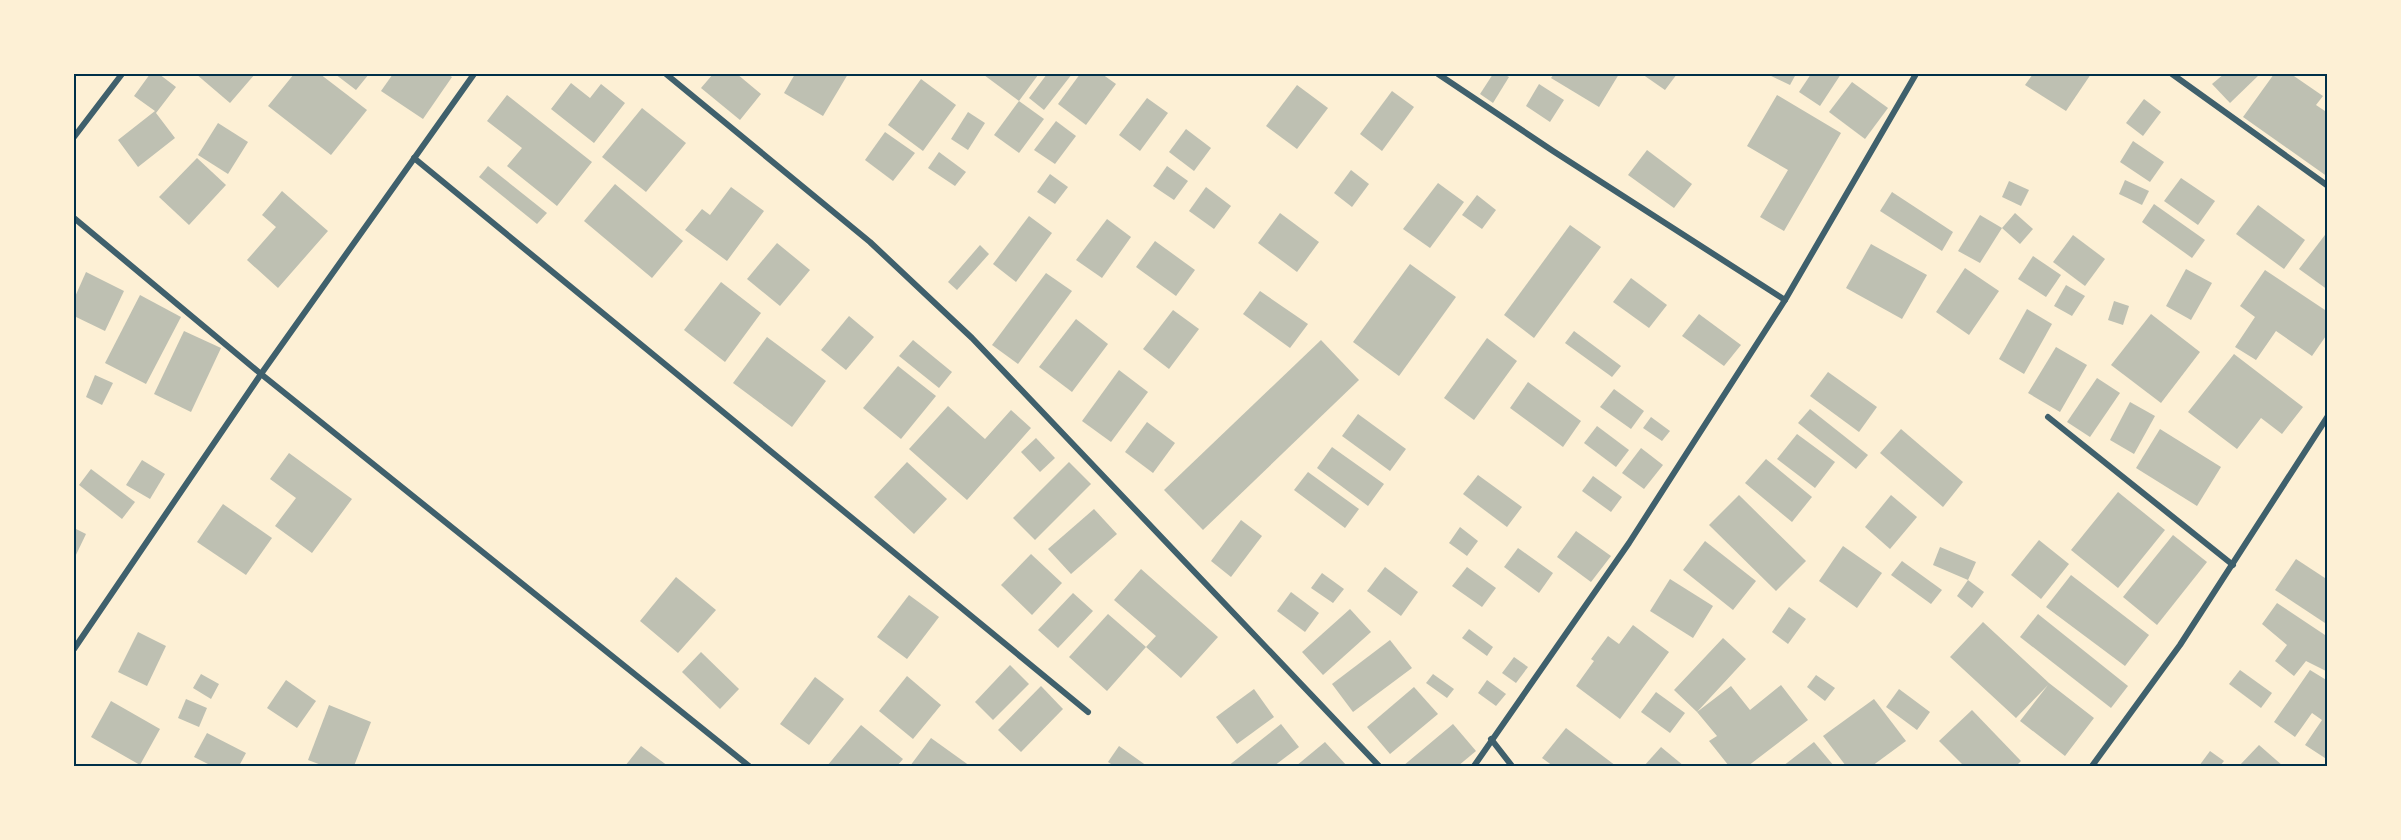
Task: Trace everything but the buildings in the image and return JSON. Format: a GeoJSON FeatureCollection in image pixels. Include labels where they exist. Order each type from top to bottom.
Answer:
{"type":"FeatureCollection","features":[{"type":"Feature","properties":{"kind":"street"},"geometry":{"type":"LineString","coordinates":[[74,137],[122,74]]}},
{"type":"Feature","properties":{"kind":"street"},"geometry":{"type":"LineString","coordinates":[[74,649],[261,374],[474,74]]}},
{"type":"Feature","properties":{"kind":"street"},"geometry":{"type":"LineString","coordinates":[[666,74],[870,242],[972,338],[1379,766]]}},
{"type":"Feature","properties":{"kind":"street"},"geometry":{"type":"LineString","coordinates":[[1438,74],[1785,300]]}},
{"type":"Feature","properties":{"kind":"street"},"geometry":{"type":"LineString","coordinates":[[1474,766],[1629,543],[1785,300],[1916,74]]}},
{"type":"Feature","properties":{"kind":"street"},"geometry":{"type":"LineString","coordinates":[[2172,74],[2328,186]]}},
{"type":"Feature","properties":{"kind":"street"},"geometry":{"type":"LineString","coordinates":[[414,158],[1088,712]]}},
{"type":"Feature","properties":{"kind":"street"},"geometry":{"type":"LineString","coordinates":[[74,219],[261,374],[749,766]]}},
{"type":"Feature","properties":{"kind":"street"},"geometry":{"type":"LineString","coordinates":[[2092,766],[2180,645],[2234,565],[2328,416]]}},
{"type":"Feature","properties":{"kind":"street"},"geometry":{"type":"LineString","coordinates":[[2048,417],[2234,565]]}},
{"type":"Feature","properties":{"kind":"street"},"geometry":{"type":"LineString","coordinates":[[1491,739],[1512,766]]}}]}
